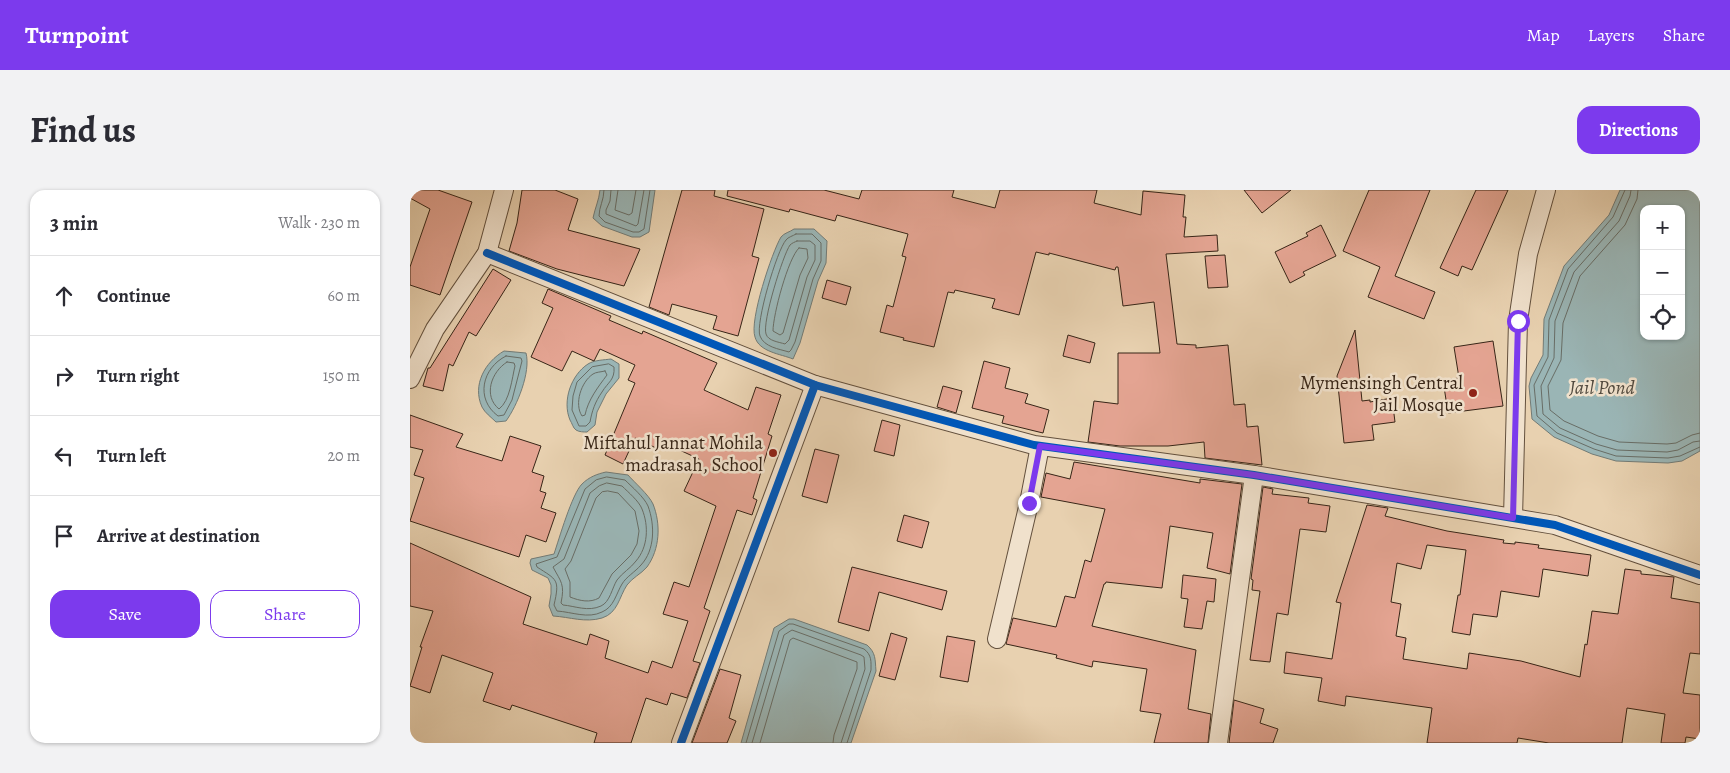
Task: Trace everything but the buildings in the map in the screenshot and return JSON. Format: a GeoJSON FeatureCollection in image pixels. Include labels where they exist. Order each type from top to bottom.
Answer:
{"type":"FeatureCollection","features":[{"type":"Feature","properties":{"kind":"street"},"geometry":{"type":"LineString","coordinates":[[410,380],[435,329],[487,253],[504,190]]}},
{"type":"Feature","properties":{"kind":"street"},"geometry":{"type":"LineString","coordinates":[[1513,518],[1518,321],[1528,254],[1546,190]]}},
{"type":"Feature","properties":{"kind":"street"},"geometry":{"type":"LineString","coordinates":[[487,253],[815,385],[1040,446],[1254,475],[1555,525],[1700,575]]}},
{"type":"Feature","properties":{"kind":"street"},"geometry":{"type":"LineString","coordinates":[[681,743],[815,385]]}},
{"type":"Feature","properties":{"kind":"street"},"geometry":{"type":"LineString","coordinates":[[997,639],[1029,503],[1040,446]]}},
{"type":"Feature","properties":{"kind":"street"},"geometry":{"type":"LineString","coordinates":[[1218,743],[1254,475]]}},
{"type":"Feature","properties":{"kind":"water"},"geometry":{"type":"Polygon","coordinates":[[[600,190],[655,190],[649,232],[640,237],[632,237],[602,226],[593,218],[600,190]]]}},
{"type":"Feature","properties":{"kind":"water","name":"Jail Pond"},"geometry":{"type":"Polygon","coordinates":[[[1620,190],[1700,190],[1700,451],[1682,461],[1668,463],[1616,461],[1592,454],[1554,437],[1532,419],[1529,386],[1543,355],[1544,319],[1564,266],[1609,215],[1620,190]]]}},
{"type":"Feature","properties":{"kind":"water"},"geometry":{"type":"Polygon","coordinates":[[[794,229],[814,229],[827,241],[826,263],[818,281],[800,343],[793,359],[771,352],[761,346],[757,342],[754,329],[758,302],[772,257],[781,237],[794,229]]]}},
{"type":"Feature","properties":{"kind":"water"},"geometry":{"type":"Polygon","coordinates":[[[504,351],[526,353],[527,370],[522,388],[510,415],[506,421],[496,422],[482,407],[479,391],[482,375],[486,368],[491,361],[504,351]]]}},
{"type":"Feature","properties":{"kind":"water"},"geometry":{"type":"Polygon","coordinates":[[[611,359],[619,364],[619,378],[606,394],[597,412],[595,425],[587,432],[577,431],[570,420],[567,405],[573,382],[588,364],[611,359]]]}},
{"type":"Feature","properties":{"kind":"water"},"geometry":{"type":"Polygon","coordinates":[[[606,472],[628,475],[651,500],[656,512],[658,528],[655,552],[647,567],[627,585],[615,609],[607,616],[590,620],[553,616],[549,606],[551,585],[548,578],[532,570],[531,559],[554,554],[566,517],[578,489],[590,478],[606,472]]]}},
{"type":"Feature","properties":{"kind":"water"},"geometry":{"type":"Polygon","coordinates":[[[789,619],[794,619],[867,645],[874,654],[876,671],[851,743],[741,743],[774,628],[789,619]]]}},
{"type":"Feature","properties":{"kind":"cycle path"},"geometry":{"type":"LineString","coordinates":[[487,253],[815,385],[1034,445],[1254,475],[1555,525],[1700,575]]}},
{"type":"Feature","properties":{"kind":"cycle path"},"geometry":{"type":"LineString","coordinates":[[681,743],[815,385]]}},
{"type":"Feature","properties":{"kind":"place","name":"Mymensingh Central Jail Mosque"},"geometry":{"type":"Point","coordinates":[1473,393]}},
{"type":"Feature","properties":{"kind":"place","name":"Miftahul Jannat Mohila madrasah, School"},"geometry":{"type":"Point","coordinates":[773,453]}},
{"type":"Feature","properties":{"kind":"route"},"geometry":{"type":"LineString","coordinates":[[1029,503],[1040,446],[1254,475],[1513,518],[1518,321]]}}]}
